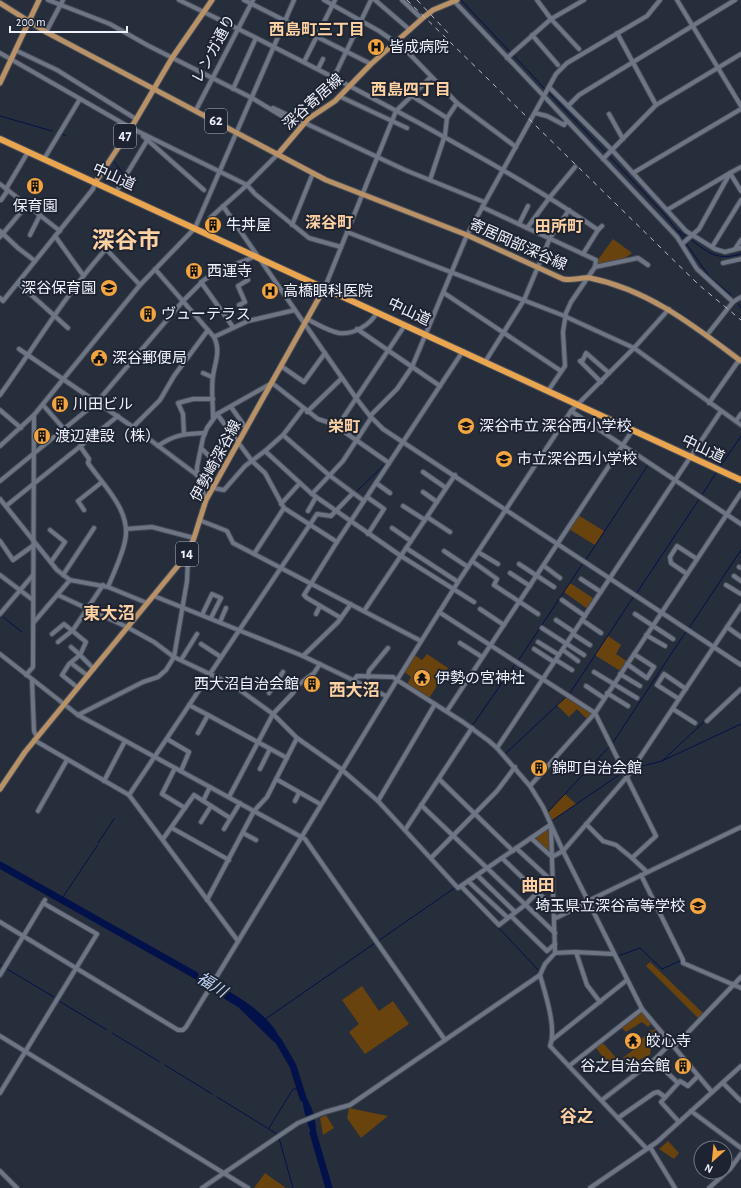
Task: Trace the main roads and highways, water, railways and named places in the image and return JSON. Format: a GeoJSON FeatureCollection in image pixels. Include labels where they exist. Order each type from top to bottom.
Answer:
{"type":"FeatureCollection","features":[{"type":"Feature","properties":{"kind":"highway","name":"中山道"},"geometry":{"type":"LineString","coordinates":[[0,139],[326,287],[632,431],[741,480]]}},
{"type":"Feature","properties":{"kind":"main road"},"geometry":{"type":"LineString","coordinates":[[0,82],[39,0]]}},
{"type":"Feature","properties":{"kind":"main road"},"geometry":{"type":"LineString","coordinates":[[0,3],[46,32],[155,89],[172,58],[212,0]]}},
{"type":"Feature","properties":{"kind":"main road","name":"深谷寄居線"},"geometry":{"type":"LineString","coordinates":[[278,154],[304,122],[341,96],[371,64],[433,10],[455,0]]}},
{"type":"Feature","properties":{"kind":"main road","name":"62"},"geometry":{"type":"LineString","coordinates":[[155,89],[278,154]]}},
{"type":"Feature","properties":{"kind":"main road","name":"47"},"geometry":{"type":"LineString","coordinates":[[95,183],[155,89]]}},
{"type":"Feature","properties":{"kind":"main road","name":"寄居岡部深谷線"},"geometry":{"type":"LineString","coordinates":[[278,154],[313,173],[362,195],[467,235],[536,268],[571,280],[588,278],[618,286],[669,309],[687,320],[740,360]]}},
{"type":"Feature","properties":{"kind":"main road","name":"伊勢崎深谷線"},"geometry":{"type":"LineString","coordinates":[[0,789],[15,765],[35,739],[186,556],[194,538],[206,500],[326,287]]}},
{"type":"Feature","properties":{"kind":"water"},"geometry":{"type":"Polygon","coordinates":[[[187,971],[210,981],[248,1003],[268,1021],[276,1031],[284,1048],[273,1041],[238,1007],[202,985],[187,971]]]}},
{"type":"Feature","properties":{"kind":"water"},"geometry":{"type":"Polygon","coordinates":[[[301,1089],[309,1102],[315,1120],[316,1142],[306,1116],[301,1089]]]}},
{"type":"Feature","properties":{"kind":"waterway"},"geometry":{"type":"LineString","coordinates":[[461,0],[511,53]]}},
{"type":"Feature","properties":{"kind":"waterway"},"geometry":{"type":"LineString","coordinates":[[514,56],[546,90]]}},
{"type":"Feature","properties":{"kind":"waterway"},"geometry":{"type":"LineString","coordinates":[[548,92],[606,153]]}},
{"type":"Feature","properties":{"kind":"waterway"},"geometry":{"type":"LineString","coordinates":[[0,116],[52,131]]}},
{"type":"Feature","properties":{"kind":"waterway"},"geometry":{"type":"LineString","coordinates":[[62,134],[66,136]]}},
{"type":"Feature","properties":{"kind":"waterway"},"geometry":{"type":"LineString","coordinates":[[609,156],[663,213],[684,239]]}},
{"type":"Feature","properties":{"kind":"waterway"},"geometry":{"type":"LineString","coordinates":[[114,162],[124,174]]}},
{"type":"Feature","properties":{"kind":"waterway"},"geometry":{"type":"LineString","coordinates":[[679,231],[687,237]]}},
{"type":"Feature","properties":{"kind":"waterway"},"geometry":{"type":"LineString","coordinates":[[690,239],[708,252],[719,256],[726,257],[741,254]]}},
{"type":"Feature","properties":{"kind":"waterway"},"geometry":{"type":"LineString","coordinates":[[685,242],[709,276],[731,295]]}},
{"type":"Feature","properties":{"kind":"waterway"},"geometry":{"type":"LineString","coordinates":[[737,302],[741,308]]}},
{"type":"Feature","properties":{"kind":"waterway"},"geometry":{"type":"LineString","coordinates":[[720,467],[741,436]]}},
{"type":"Feature","properties":{"kind":"waterway"},"geometry":{"type":"LineString","coordinates":[[356,492],[385,464]]}},
{"type":"Feature","properties":{"kind":"waterway"},"geometry":{"type":"LineString","coordinates":[[585,561],[648,465]]}},
{"type":"Feature","properties":{"kind":"waterway"},"geometry":{"type":"LineString","coordinates":[[702,495],[717,471]]}},
{"type":"Feature","properties":{"kind":"waterway"},"geometry":{"type":"LineString","coordinates":[[339,511],[353,496]]}},
{"type":"Feature","properties":{"kind":"waterway"},"geometry":{"type":"LineString","coordinates":[[636,594],[700,498]]}},
{"type":"Feature","properties":{"kind":"waterway"},"geometry":{"type":"LineString","coordinates":[[312,525],[318,516]]}},
{"type":"Feature","properties":{"kind":"waterway"},"geometry":{"type":"LineString","coordinates":[[306,535],[311,527]]}},
{"type":"Feature","properties":{"kind":"waterway"},"geometry":{"type":"LineString","coordinates":[[689,628],[741,550]]}},
{"type":"Feature","properties":{"kind":"waterway"},"geometry":{"type":"LineString","coordinates":[[518,661],[583,563]]}},
{"type":"Feature","properties":{"kind":"waterway"},"geometry":{"type":"LineString","coordinates":[[570,693],[634,596]]}},
{"type":"Feature","properties":{"kind":"waterway"},"geometry":{"type":"LineString","coordinates":[[3,617],[22,632]]}},
{"type":"Feature","properties":{"kind":"waterway"},"geometry":{"type":"LineString","coordinates":[[612,744],[687,630]]}},
{"type":"Feature","properties":{"kind":"waterway"},"geometry":{"type":"LineString","coordinates":[[472,726],[516,663]]}},
{"type":"Feature","properties":{"kind":"waterway"},"geometry":{"type":"LineString","coordinates":[[726,701],[741,686]]}},
{"type":"Feature","properties":{"kind":"waterway"},"geometry":{"type":"LineString","coordinates":[[504,755],[566,697]]}},
{"type":"Feature","properties":{"kind":"waterway"},"geometry":{"type":"LineString","coordinates":[[634,768],[662,761],[706,720]]}},
{"type":"Feature","properties":{"kind":"waterway"},"geometry":{"type":"LineString","coordinates":[[662,761],[741,724]]}},
{"type":"Feature","properties":{"kind":"waterway"},"geometry":{"type":"LineString","coordinates":[[547,813],[609,747]]}},
{"type":"Feature","properties":{"kind":"waterway"},"geometry":{"type":"LineString","coordinates":[[550,822],[622,773]]}},
{"type":"Feature","properties":{"kind":"waterway"},"geometry":{"type":"LineString","coordinates":[[98,843],[114,819]]}},
{"type":"Feature","properties":{"kind":"waterway"},"geometry":{"type":"LineString","coordinates":[[513,848],[548,823]]}},
{"type":"Feature","properties":{"kind":"waterway"},"geometry":{"type":"LineString","coordinates":[[61,900],[97,846]]}},
{"type":"Feature","properties":{"kind":"waterway"},"geometry":{"type":"LineString","coordinates":[[486,866],[510,850]]}},
{"type":"Feature","properties":{"kind":"waterway","name":"福川"},"geometry":{"type":"LineString","coordinates":[[0,865],[195,975]]}},
{"type":"Feature","properties":{"kind":"waterway"},"geometry":{"type":"LineString","coordinates":[[458,885],[484,868]]}},
{"type":"Feature","properties":{"kind":"waterway"},"geometry":{"type":"LineString","coordinates":[[378,941],[456,887]]}},
{"type":"Feature","properties":{"kind":"waterway"},"geometry":{"type":"LineString","coordinates":[[481,909],[540,972]]}},
{"type":"Feature","properties":{"kind":"waterway"},"geometry":{"type":"LineString","coordinates":[[264,1020],[375,943]]}},
{"type":"Feature","properties":{"kind":"waterway"},"geometry":{"type":"LineString","coordinates":[[618,956],[640,948],[662,969],[682,960]]}},
{"type":"Feature","properties":{"kind":"waterway"},"geometry":{"type":"LineString","coordinates":[[548,964],[556,956],[565,954]]}},
{"type":"Feature","properties":{"kind":"waterway"},"geometry":{"type":"LineString","coordinates":[[608,956],[615,956]]}},
{"type":"Feature","properties":{"kind":"waterway"},"geometry":{"type":"LineString","coordinates":[[7,969],[54,997]]}},
{"type":"Feature","properties":{"kind":"waterway"},"geometry":{"type":"LineString","coordinates":[[542,975],[552,1012]]}},
{"type":"Feature","properties":{"kind":"waterway"},"geometry":{"type":"LineString","coordinates":[[59,1001],[107,1030]]}},
{"type":"Feature","properties":{"kind":"waterway"},"geometry":{"type":"LineString","coordinates":[[112,1033],[160,1062]]}},
{"type":"Feature","properties":{"kind":"waterway","name":"福川"},"geometry":{"type":"LineString","coordinates":[[278,1040],[293,1066],[303,1098]]}},
{"type":"Feature","properties":{"kind":"waterway"},"geometry":{"type":"LineString","coordinates":[[165,1065],[212,1094]]}},
{"type":"Feature","properties":{"kind":"waterway"},"geometry":{"type":"LineString","coordinates":[[269,1128],[293,1089],[301,1089]]}},
{"type":"Feature","properties":{"kind":"waterway"},"geometry":{"type":"LineString","coordinates":[[217,1097],[277,1134]]}},
{"type":"Feature","properties":{"kind":"waterway"},"geometry":{"type":"LineString","coordinates":[[608,1105],[618,1115]]}},
{"type":"Feature","properties":{"kind":"waterway"},"geometry":{"type":"LineString","coordinates":[[620,1118],[647,1146]]}},
{"type":"Feature","properties":{"kind":"waterway","name":"福川"},"geometry":{"type":"LineString","coordinates":[[313,1133],[329,1188]]}},
{"type":"Feature","properties":{"kind":"waterway"},"geometry":{"type":"LineString","coordinates":[[279,1138],[293,1188]]}},
{"type":"Feature","properties":{"kind":"railway"},"geometry":{"type":"LineString","coordinates":[[407,0],[699,285],[741,320]]}},
{"type":"Feature","properties":{"kind":"railway"},"geometry":{"type":"LineString","coordinates":[[417,0],[450,35]]}},
{"type":"Feature","properties":{"kind":"place","name":"皆成病院"},"geometry":{"type":"Point","coordinates":[376,47]}},
{"type":"Feature","properties":{"kind":"place","name":"保育園"},"geometry":{"type":"Point","coordinates":[35,186]}},
{"type":"Feature","properties":{"kind":"place","name":"牛丼屋"},"geometry":{"type":"Point","coordinates":[213,225]}},
{"type":"Feature","properties":{"kind":"place","name":"西運寺"},"geometry":{"type":"Point","coordinates":[194,271]}},
{"type":"Feature","properties":{"kind":"place","name":"深谷保育園"},"geometry":{"type":"Point","coordinates":[109,288]}},
{"type":"Feature","properties":{"kind":"place","name":"高橋眼科医院"},"geometry":{"type":"Point","coordinates":[270,291]}},
{"type":"Feature","properties":{"kind":"place","name":"ヴューテラス"},"geometry":{"type":"Point","coordinates":[148,314]}},
{"type":"Feature","properties":{"kind":"place","name":"深谷郵便局"},"geometry":{"type":"Point","coordinates":[99,358]}},
{"type":"Feature","properties":{"kind":"place","name":"川田ビル"},"geometry":{"type":"Point","coordinates":[60,404]}},
{"type":"Feature","properties":{"kind":"place","name":"深谷市立 深谷西小学校"},"geometry":{"type":"Point","coordinates":[466,426]}},
{"type":"Feature","properties":{"kind":"place","name":"渡辺建設（株）"},"geometry":{"type":"Point","coordinates":[42,436]}},
{"type":"Feature","properties":{"kind":"place","name":"市立深谷西小学校"},"geometry":{"type":"Point","coordinates":[504,459]}},
{"type":"Feature","properties":{"kind":"place","name":"伊勢の宮神社"},"geometry":{"type":"Point","coordinates":[422,678]}},
{"type":"Feature","properties":{"kind":"place","name":"西大沼自治会館"},"geometry":{"type":"Point","coordinates":[312,684]}},
{"type":"Feature","properties":{"kind":"place","name":"錦町自治会館"},"geometry":{"type":"Point","coordinates":[539,768]}},
{"type":"Feature","properties":{"kind":"place","name":"埼玉県立深谷高等学校"},"geometry":{"type":"Point","coordinates":[698,906]}},
{"type":"Feature","properties":{"kind":"place","name":"皎心寺"},"geometry":{"type":"Point","coordinates":[633,1041]}},
{"type":"Feature","properties":{"kind":"place","name":"谷之自治会館"},"geometry":{"type":"Point","coordinates":[683,1066]}},
{"type":"Feature","properties":{"kind":"district","name":"西島町三丁目"},"geometry":{"type":"Point","coordinates":[317,30]}},
{"type":"Feature","properties":{"kind":"district","name":"西島四丁目"},"geometry":{"type":"Point","coordinates":[411,90]}},
{"type":"Feature","properties":{"kind":"district","name":"深谷町"},"geometry":{"type":"Point","coordinates":[329,223]}},
{"type":"Feature","properties":{"kind":"district","name":"田所町"},"geometry":{"type":"Point","coordinates":[559,227]}},
{"type":"Feature","properties":{"kind":"district","name":"深谷市"},"geometry":{"type":"Point","coordinates":[126,241]}},
{"type":"Feature","properties":{"kind":"district","name":"栄町"},"geometry":{"type":"Point","coordinates":[344,427]}},
{"type":"Feature","properties":{"kind":"district","name":"東大沼"},"geometry":{"type":"Point","coordinates":[109,613]}},
{"type":"Feature","properties":{"kind":"district","name":"西大沼"},"geometry":{"type":"Point","coordinates":[354,690]}},
{"type":"Feature","properties":{"kind":"district","name":"曲田"},"geometry":{"type":"Point","coordinates":[538,885]}},
{"type":"Feature","properties":{"kind":"district","name":"谷之"},"geometry":{"type":"Point","coordinates":[577,1116]}}]}
